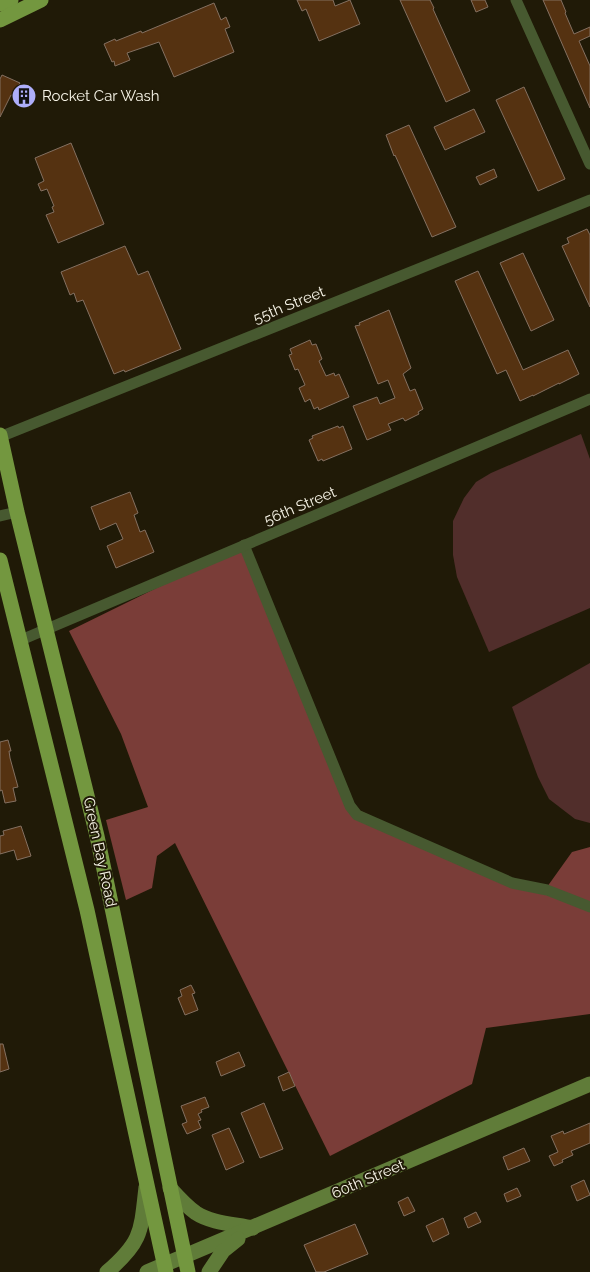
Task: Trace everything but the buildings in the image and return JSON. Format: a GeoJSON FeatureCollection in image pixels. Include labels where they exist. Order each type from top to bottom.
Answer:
{"type":"FeatureCollection","features":[{"type":"Feature","properties":{"kind":"main road"},"geometry":{"type":"LineString","coordinates":[[0,4],[11,0]]}},
{"type":"Feature","properties":{"kind":"main road"},"geometry":{"type":"LineString","coordinates":[[0,20],[41,0]]}},
{"type":"Feature","properties":{"kind":"main road","name":"Green Bay Road"},"geometry":{"type":"LineString","coordinates":[[0,436],[97,836],[188,1272]]}},
{"type":"Feature","properties":{"kind":"main road","name":"Green Bay Road"},"geometry":{"type":"LineString","coordinates":[[0,560],[87,910],[124,1072],[165,1269]]}},
{"type":"Feature","properties":{"kind":"street"},"geometry":{"type":"LineString","coordinates":[[516,0],[587,148],[590,164]]}},
{"type":"Feature","properties":{"kind":"street","name":"55th Street"},"geometry":{"type":"LineString","coordinates":[[0,436],[590,200]]}},
{"type":"Feature","properties":{"kind":"street","name":"56th Street"},"geometry":{"type":"LineString","coordinates":[[21,640],[590,400]]}},
{"type":"Feature","properties":{"kind":"street"},"geometry":{"type":"LineString","coordinates":[[0,516],[17,512]]}},
{"type":"Feature","properties":{"kind":"street"},"geometry":{"type":"LineString","coordinates":[[244,545],[350,806],[357,815],[512,883],[547,890],[590,907]]}},
{"type":"Feature","properties":{"kind":"street","name":"60th Street"},"geometry":{"type":"LineString","coordinates":[[146,1272],[165,1269],[185,1257],[590,1084]]}},
{"type":"Feature","properties":{"kind":"street"},"geometry":{"type":"LineString","coordinates":[[107,1272],[130,1249],[138,1237],[142,1225],[147,1183]]}},
{"type":"Feature","properties":{"kind":"street"},"geometry":{"type":"LineString","coordinates":[[170,1188],[196,1214],[253,1228]]}},
{"type":"Feature","properties":{"kind":"street"},"geometry":{"type":"LineString","coordinates":[[209,1272],[223,1251],[253,1228]]}},
{"type":"Feature","properties":{"kind":"shaded area"},"geometry":{"type":"Polygon","coordinates":[[[581,434],[590,459],[590,608],[489,652],[457,577],[453,555],[453,521],[464,498],[476,482],[491,473],[581,434]]]}},
{"type":"Feature","properties":{"kind":"shaded area"},"geometry":{"type":"Polygon","coordinates":[[[244,545],[350,806],[512,883],[547,887],[572,852],[590,847],[590,1014],[486,1028],[472,1084],[330,1156],[175,843],[157,856],[152,888],[126,900],[106,820],[148,807],[121,734],[69,631],[244,545]]]}},
{"type":"Feature","properties":{"kind":"shaded area"},"geometry":{"type":"Polygon","coordinates":[[[590,663],[590,823],[575,819],[549,799],[538,777],[512,707],[590,663]]]}},
{"type":"Feature","properties":{"kind":"place","name":"Rocket Car Wash"},"geometry":{"type":"Point","coordinates":[24,96]}}]}
